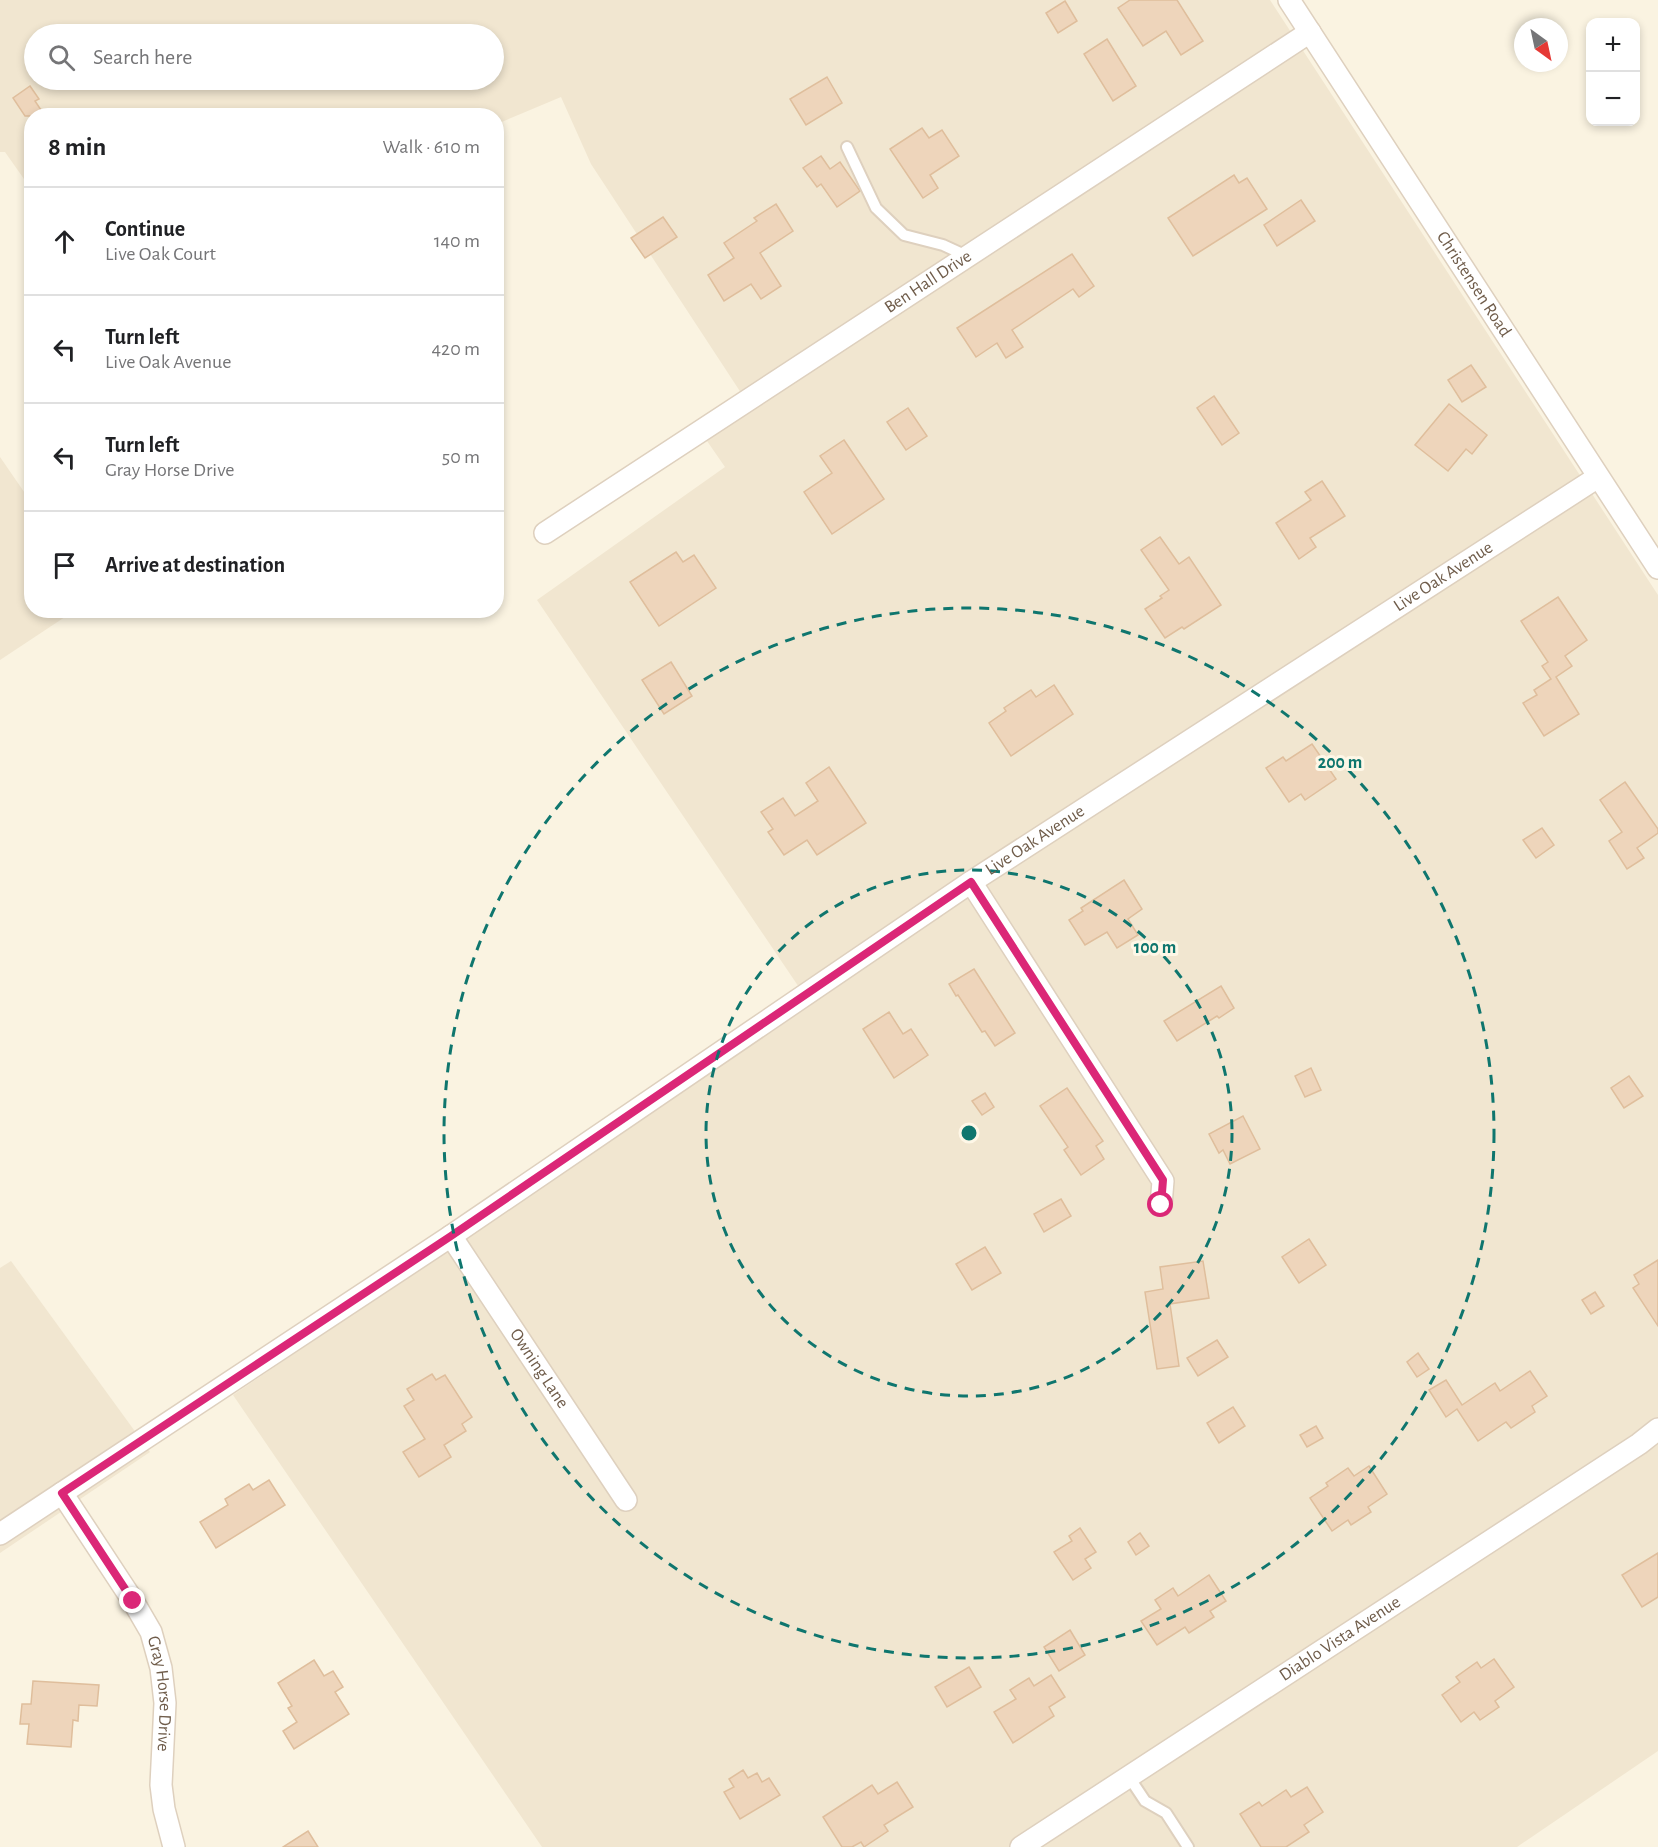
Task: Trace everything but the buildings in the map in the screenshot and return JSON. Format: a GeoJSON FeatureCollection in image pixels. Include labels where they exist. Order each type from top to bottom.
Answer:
{"type":"FeatureCollection","features":[{"type":"Feature","properties":{"kind":"street","name":"Christensen Road"},"geometry":{"type":"LineString","coordinates":[[1289,0],[1658,568]]}},
{"type":"Feature","properties":{"kind":"street","name":"Ben Hall Drive"},"geometry":{"type":"LineString","coordinates":[[545,533],[1310,32]]}},
{"type":"Feature","properties":{"kind":"street","name":"Live Oak Avenue"},"geometry":{"type":"LineString","coordinates":[[0,1534],[451,1236],[971,882],[1598,477]]}},
{"type":"Feature","properties":{"kind":"street"},"geometry":{"type":"LineString","coordinates":[[971,882],[1163,1180],[1161,1205]]}},
{"type":"Feature","properties":{"kind":"street","name":"Owning Lane"},"geometry":{"type":"LineString","coordinates":[[451,1236],[626,1500]]}},
{"type":"Feature","properties":{"kind":"street","name":"Diablo Vista Avenue"},"geometry":{"type":"LineString","coordinates":[[1021,1847],[1639,1444],[1658,1429]]}},
{"type":"Feature","properties":{"kind":"street","name":"Gray Horse Drive"},"geometry":{"type":"LineString","coordinates":[[62,1493],[151,1632],[161,1668],[165,1703],[161,1785],[164,1809],[174,1847]]}},
{"type":"Feature","properties":{"kind":"lane"},"geometry":{"type":"LineString","coordinates":[[847,147],[876,208],[904,235],[943,245],[967,256]]}},
{"type":"Feature","properties":{"kind":"lane"},"geometry":{"type":"LineString","coordinates":[[1129,1777],[1145,1801],[1166,1813],[1188,1847]]}},
{"type":"Feature","properties":{"kind":"shaded area"},"geometry":{"type":"Polygon","coordinates":[[[0,0],[1270,0],[1658,595],[1658,1751],[1517,1847],[542,1847],[233,1395],[811,1005],[537,600],[725,467],[707,441],[747,402],[591,164],[561,97],[504,121],[504,108],[24,108],[24,179],[5,152],[0,152],[0,0]]]}},
{"type":"Feature","properties":{"kind":"shaded area"},"geometry":{"type":"Polygon","coordinates":[[[0,457],[24,492],[24,618],[63,618],[0,660],[0,457]]]}},
{"type":"Feature","properties":{"kind":"shaded area"},"geometry":{"type":"Polygon","coordinates":[[[11,1261],[150,1452],[0,1553],[0,1268],[11,1261]]]}},
{"type":"Feature","properties":{"kind":"route"},"geometry":{"type":"LineString","coordinates":[[133,1601],[62,1493],[451,1236],[971,882],[1163,1180],[1161,1205]]}}]}
